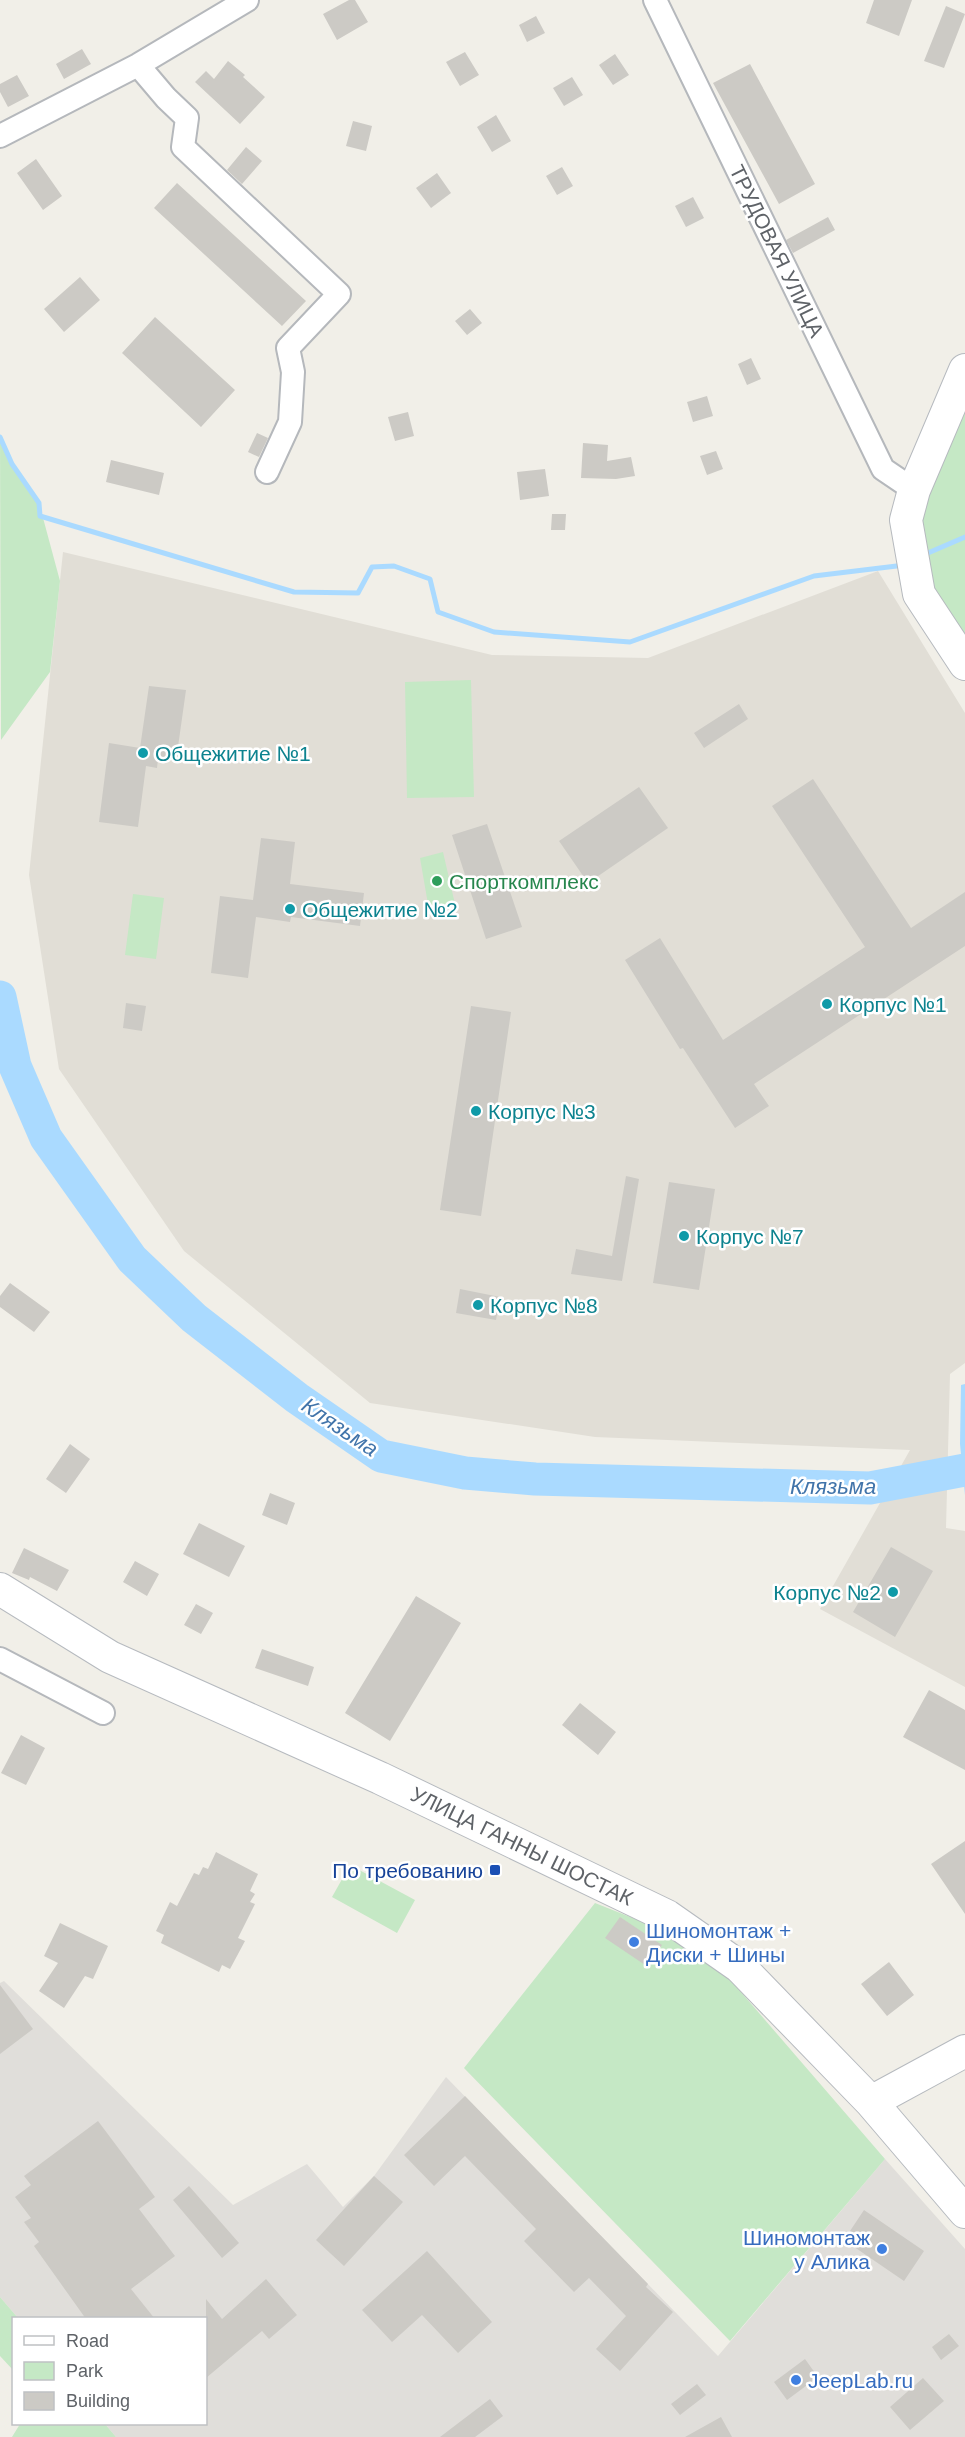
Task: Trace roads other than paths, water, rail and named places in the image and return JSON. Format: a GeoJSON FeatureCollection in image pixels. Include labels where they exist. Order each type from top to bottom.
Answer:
{"type":"FeatureCollection","features":[{"type":"Feature","properties":{"kind":"main road"},"geometry":{"type":"LineString","coordinates":[[965,370],[914,490],[906,520],[915,569],[965,664]]}},
{"type":"Feature","properties":{"kind":"main road","name":"УЛИЦА ГАННЫ ШОСТАК"},"geometry":{"type":"LineString","coordinates":[[0,1589],[110,1657],[380,1778],[667,1916],[740,1967],[871,2102],[965,2212]]}},
{"type":"Feature","properties":{"kind":"main road"},"geometry":{"type":"LineString","coordinates":[[871,2102],[965,2051]]}},
{"type":"Feature","properties":{"kind":"street"},"geometry":{"type":"LineString","coordinates":[[0,136],[138,65],[247,0]]}},
{"type":"Feature","properties":{"kind":"street","name":"ТРУДОВАЯ УЛИЦА"},"geometry":{"type":"LineString","coordinates":[[655,0],[883,468],[914,490]]}},
{"type":"Feature","properties":{"kind":"street"},"geometry":{"type":"LineString","coordinates":[[138,65],[166,98],[187,118],[183,147],[339,294],[288,348],[293,372],[290,422],[267,472]]}},
{"type":"Feature","properties":{"kind":"street"},"geometry":{"type":"LineString","coordinates":[[0,1659],[103,1713]]}},
{"type":"Feature","properties":{"kind":"water"},"geometry":{"type":"Polygon","coordinates":[[[965,1384],[965,1495],[960,1444],[961,1385],[965,1384]]]}},
{"type":"Feature","properties":{"kind":"waterway"},"geometry":{"type":"LineString","coordinates":[[0,437],[12,464],[39,503],[40,516],[294,592],[358,593],[372,567],[394,566],[430,579],[438,612],[494,632],[630,642],[814,576],[905,565]]}},
{"type":"Feature","properties":{"kind":"waterway"},"geometry":{"type":"LineString","coordinates":[[921,556],[965,537]]}},
{"type":"Feature","properties":{"kind":"waterway","name":"Клязьма"},"geometry":{"type":"LineString","coordinates":[[0,997],[15,1066],[46,1138],[132,1259],[194,1318],[297,1398],[381,1456],[465,1473],[535,1479],[870,1488],[965,1470]]}},
{"type":"Feature","properties":{"kind":"place","name":"Общежитие №1"},"geometry":{"type":"Point","coordinates":[143,753]}},
{"type":"Feature","properties":{"kind":"place","name":"Спорткомплекс"},"geometry":{"type":"Point","coordinates":[437,881]}},
{"type":"Feature","properties":{"kind":"place","name":"Общежитие №2"},"geometry":{"type":"Point","coordinates":[290,909]}},
{"type":"Feature","properties":{"kind":"place","name":"Корпус №1"},"geometry":{"type":"Point","coordinates":[827,1004]}},
{"type":"Feature","properties":{"kind":"place","name":"Корпус №3"},"geometry":{"type":"Point","coordinates":[476,1111]}},
{"type":"Feature","properties":{"kind":"place","name":"Корпус №7"},"geometry":{"type":"Point","coordinates":[684,1236]}},
{"type":"Feature","properties":{"kind":"place","name":"Корпус №8"},"geometry":{"type":"Point","coordinates":[478,1305]}},
{"type":"Feature","properties":{"kind":"place","name":"Корпус №2"},"geometry":{"type":"Point","coordinates":[893,1592]}},
{"type":"Feature","properties":{"kind":"place","name":"По требованию"},"geometry":{"type":"Point","coordinates":[495,1870]}},
{"type":"Feature","properties":{"kind":"place","name":"Шиномонтаж + Диски + Шины"},"geometry":{"type":"Point","coordinates":[634,1942]}},
{"type":"Feature","properties":{"kind":"place","name":"Шиномонтаж у Алика"},"geometry":{"type":"Point","coordinates":[882,2249]}},
{"type":"Feature","properties":{"kind":"place","name":"JeepLab.ru"},"geometry":{"type":"Point","coordinates":[796,2380]}}]}
